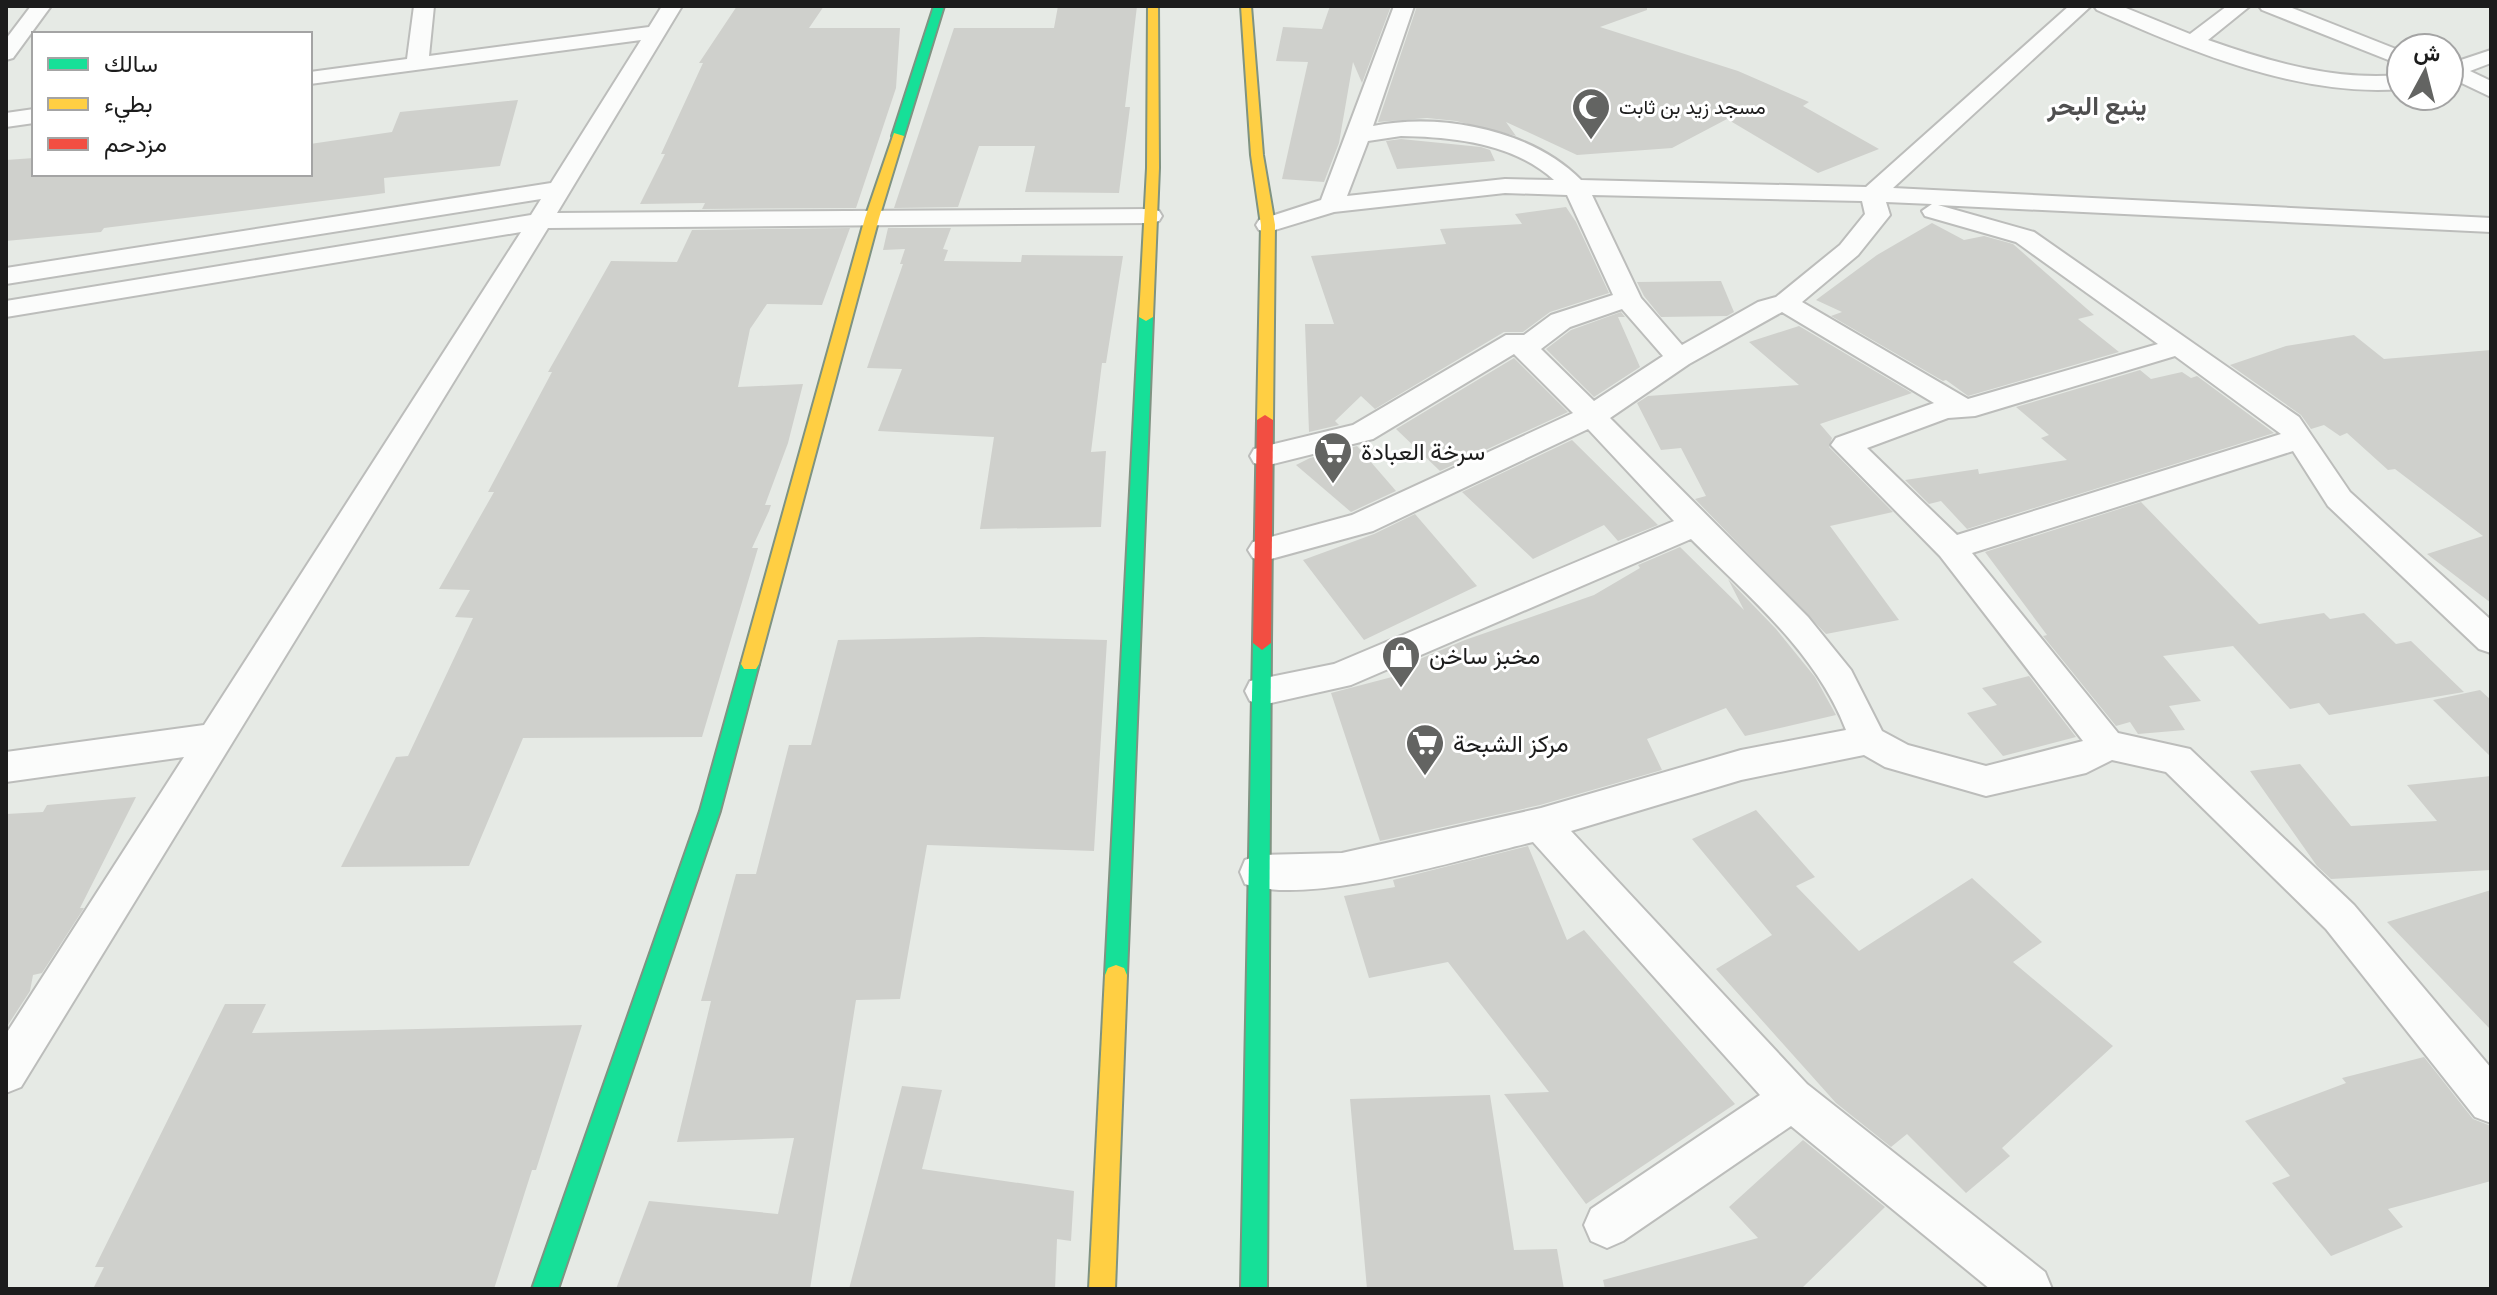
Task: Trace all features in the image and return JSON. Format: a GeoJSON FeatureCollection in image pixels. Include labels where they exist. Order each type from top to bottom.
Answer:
{"type":"FeatureCollection","features":[{"type":"Feature","properties":{"kind":"street"},"geometry":{"type":"LineString","coordinates":[[6,54],[41,6]]}},
{"type":"Feature","properties":{"kind":"street"},"geometry":{"type":"LineString","coordinates":[[417,64],[424,6]]}},
{"type":"Feature","properties":{"kind":"street"},"geometry":{"type":"LineString","coordinates":[[545,1289],[710,811],[872,218],[939,6]]}},
{"type":"Feature","properties":{"kind":"street"},"geometry":{"type":"LineString","coordinates":[[1102,1289],[1150,216],[1153,6]]}},
{"type":"Feature","properties":{"kind":"street"},"geometry":{"type":"LineString","coordinates":[[1246,6],[1257,155],[1268,225],[1254,1289]]}},
{"type":"Feature","properties":{"kind":"street"},"geometry":{"type":"LineString","coordinates":[[1331,205],[1404,6]]}},
{"type":"Feature","properties":{"kind":"street"},"geometry":{"type":"LineString","coordinates":[[1872,194],[2081,6]]}},
{"type":"Feature","properties":{"kind":"street"},"geometry":{"type":"LineString","coordinates":[[2104,6],[2138,22],[2194,41],[2320,79],[2356,85],[2385,83]]}},
{"type":"Feature","properties":{"kind":"street"},"geometry":{"type":"LineString","coordinates":[[2194,41],[2240,6]]}},
{"type":"Feature","properties":{"kind":"street"},"geometry":{"type":"LineString","coordinates":[[2269,6],[2385,53]]}},
{"type":"Feature","properties":{"kind":"street"},"geometry":{"type":"LineString","coordinates":[[312,78],[417,64],[664,19]]}},
{"type":"Feature","properties":{"kind":"street"},"geometry":{"type":"LineString","coordinates":[[6,1072],[664,19]]}},
{"type":"Feature","properties":{"kind":"street"},"geometry":{"type":"LineString","coordinates":[[2465,66],[2491,56]]}},
{"type":"Feature","properties":{"kind":"street"},"geometry":{"type":"LineString","coordinates":[[2465,78],[2491,90]]}},
{"type":"Feature","properties":{"kind":"street"},"geometry":{"type":"LineString","coordinates":[[6,120],[32,116]]}},
{"type":"Feature","properties":{"kind":"street"},"geometry":{"type":"LineString","coordinates":[[1358,136],[1399,129],[1482,136],[1514,147],[1551,166],[1574,187],[1628,299],[1679,358]]}},
{"type":"Feature","properties":{"kind":"street"},"geometry":{"type":"LineString","coordinates":[[1268,225],[1331,205],[1505,186],[1872,194],[2491,225]]}},
{"type":"Feature","properties":{"kind":"street"},"geometry":{"type":"LineString","coordinates":[[6,276],[559,189]]}},
{"type":"Feature","properties":{"kind":"street"},"geometry":{"type":"LineString","coordinates":[[1264,550],[1362,523],[1594,415],[1679,358],[1767,308],[1785,303],[1849,250],[1878,215],[1872,194]]}},
{"type":"Feature","properties":{"kind":"street"},"geometry":{"type":"LineString","coordinates":[[1872,194],[2025,237],[2181,346],[2289,424],[2301,438],[2326,484],[2339,499],[2491,640]]}},
{"type":"Feature","properties":{"kind":"street"},"geometry":{"type":"LineString","coordinates":[[6,309],[540,221],[1150,216]]}},
{"type":"Feature","properties":{"kind":"street"},"geometry":{"type":"LineString","coordinates":[[1516,341],[1528,347],[1536,336],[1566,318],[1628,299]]}},
{"type":"Feature","properties":{"kind":"street"},"geometry":{"type":"LineString","coordinates":[[1785,303],[1965,409]]}},
{"type":"Feature","properties":{"kind":"street"},"geometry":{"type":"LineString","coordinates":[[1265,456],[1363,432],[1516,341]]}},
{"type":"Feature","properties":{"kind":"street"},"geometry":{"type":"LineString","coordinates":[[1516,341],[1594,415],[1811,642],[1859,710],[1868,740]]}},
{"type":"Feature","properties":{"kind":"street"},"geometry":{"type":"LineString","coordinates":[[2181,346],[1965,409],[1945,409],[1846,445],[1951,548],[2107,745],[2177,759],[2340,917],[2491,1102]]}},
{"type":"Feature","properties":{"kind":"street"},"geometry":{"type":"LineString","coordinates":[[1951,548],[2301,438]]}},
{"type":"Feature","properties":{"kind":"street"},"geometry":{"type":"LineString","coordinates":[[1262,691],[1339,676],[1696,524]]}},
{"type":"Feature","properties":{"kind":"street"},"geometry":{"type":"LineString","coordinates":[[6,767],[217,738]]}},
{"type":"Feature","properties":{"kind":"street"},"geometry":{"type":"LineString","coordinates":[[1259,872],[1342,870],[1541,824],[1741,765],[1868,740],[1898,757],[1986,781],[2086,758],[2107,745]]}},
{"type":"Feature","properties":{"kind":"street"},"geometry":{"type":"LineString","coordinates":[[1541,824],[1792,1099],[2028,1289]]}},
{"type":"Feature","properties":{"kind":"street"},"geometry":{"type":"LineString","coordinates":[[1607,1225],[1792,1099]]}},
{"type":"Feature","properties":{"kind":"building"},"geometry":{"type":"Polygon","coordinates":[[[737,6],[824,6],[809,28],[900,28],[896,88],[856,208],[702,209],[705,203],[640,204],[665,154],[661,154],[703,63],[699,63],[737,6]]]}},
{"type":"Feature","properties":{"kind":"building"},"geometry":{"type":"Polygon","coordinates":[[[1058,6],[1137,6],[1125,107],[1130,107],[1119,193],[1025,192],[1035,146],[979,146],[958,207],[894,208],[954,28],[1054,28],[1058,6]]]}},
{"type":"Feature","properties":{"kind":"building"},"geometry":{"type":"Polygon","coordinates":[[[1330,6],[1391,6],[1362,83],[1353,62],[1339,143],[1324,182],[1282,179],[1308,62],[1276,61],[1283,27],[1322,29],[1330,6]]]}},
{"type":"Feature","properties":{"kind":"building"},"geometry":{"type":"Polygon","coordinates":[[[1417,6],[1647,6],[1647,10],[1600,27],[1738,71],[1809,102],[1803,106],[1879,149],[1818,173],[1727,119],[1672,148],[1577,155],[1506,122],[1516,136],[1456,121],[1427,118],[1378,122],[1417,6]]]}},
{"type":"Feature","properties":{"kind":"building"},"geometry":{"type":"Polygon","coordinates":[[[518,100],[500,166],[384,178],[385,193],[104,228],[101,232],[6,241],[6,160],[32,158],[32,176],[312,176],[312,144],[392,132],[400,112],[518,100]]]}},
{"type":"Feature","properties":{"kind":"building"},"geometry":{"type":"Polygon","coordinates":[[[1401,139],[1481,147],[1490,150],[1495,161],[1397,169],[1386,141],[1401,139]]]}},
{"type":"Feature","properties":{"kind":"building"},"geometry":{"type":"Polygon","coordinates":[[[1566,207],[1609,293],[1550,312],[1523,332],[1504,332],[1375,409],[1361,396],[1335,421],[1339,425],[1309,432],[1305,324],[1334,324],[1311,256],[1446,244],[1440,229],[1522,224],[1515,214],[1566,207]]]}},
{"type":"Feature","properties":{"kind":"building"},"geometry":{"type":"Polygon","coordinates":[[[1932,223],[1964,240],[1984,236],[2013,244],[2094,315],[2078,319],[2119,352],[1968,396],[1946,380],[1831,316],[1842,312],[1816,300],[1877,255],[1932,223]]]}},
{"type":"Feature","properties":{"kind":"building"},"geometry":{"type":"Polygon","coordinates":[[[850,228],[822,305],[767,304],[750,329],[738,387],[803,384],[788,443],[765,505],[771,505],[752,548],[758,548],[702,737],[523,738],[469,866],[341,867],[396,757],[408,756],[473,618],[455,617],[470,590],[439,589],[494,492],[488,492],[552,372],[548,372],[611,261],[677,262],[692,230],[850,228]]]}},
{"type":"Feature","properties":{"kind":"building"},"geometry":{"type":"Polygon","coordinates":[[[888,228],[951,228],[943,249],[948,250],[944,261],[1021,262],[1022,255],[1123,256],[1106,363],[1102,363],[1091,452],[1106,451],[1101,527],[980,529],[994,437],[878,431],[902,369],[867,368],[903,264],[900,264],[905,249],[883,250],[888,228]]]}},
{"type":"Feature","properties":{"kind":"building"},"geometry":{"type":"Polygon","coordinates":[[[1721,281],[1734,312],[1727,316],[1661,317],[1637,282],[1721,281]]]}},
{"type":"Feature","properties":{"kind":"building"},"geometry":{"type":"Polygon","coordinates":[[[1621,312],[1625,317],[1618,317],[1640,367],[1594,397],[1546,349],[1571,330],[1621,312]]]}},
{"type":"Feature","properties":{"kind":"building"},"geometry":{"type":"Polygon","coordinates":[[[1799,326],[1912,393],[1820,424],[1832,438],[1829,447],[1893,512],[1830,526],[1899,620],[1826,634],[1695,499],[1706,496],[1681,448],[1661,450],[1637,403],[1648,396],[1799,385],[1749,342],[1799,326]]]}},
{"type":"Feature","properties":{"kind":"building"},"geometry":{"type":"Polygon","coordinates":[[[2354,335],[2384,359],[2491,350],[2491,603],[2427,554],[2483,536],[2395,469],[2388,470],[2347,433],[2340,436],[2324,425],[2311,429],[2301,415],[2230,365],[2286,346],[2354,335]]]}},
{"type":"Feature","properties":{"kind":"building"},"geometry":{"type":"Polygon","coordinates":[[[1514,358],[1568,412],[1440,471],[1396,429],[1514,358]]]}},
{"type":"Feature","properties":{"kind":"building"},"geometry":{"type":"Polygon","coordinates":[[[2140,370],[2151,379],[2182,372],[2191,378],[2197,376],[2274,433],[1967,529],[1941,501],[1929,504],[1905,480],[1978,469],[1979,474],[2067,460],[2041,438],[2049,435],[2016,407],[2140,370]]]}},
{"type":"Feature","properties":{"kind":"building"},"geometry":{"type":"Polygon","coordinates":[[[1572,440],[1658,525],[1618,541],[1604,525],[1533,559],[1462,492],[1572,440]]]}},
{"type":"Feature","properties":{"kind":"building"},"geometry":{"type":"Polygon","coordinates":[[[1357,446],[1396,491],[1351,512],[1296,465],[1310,458],[1357,446]]]}},
{"type":"Feature","properties":{"kind":"building"},"geometry":{"type":"Polygon","coordinates":[[[2141,502],[2259,624],[2324,613],[2330,619],[2364,613],[2396,644],[2411,641],[2464,692],[2329,715],[2319,703],[2290,709],[2233,646],[2163,656],[2201,701],[2169,706],[2185,730],[2138,734],[2130,722],[2116,726],[2043,636],[2047,635],[1985,552],[2141,502]]]}},
{"type":"Feature","properties":{"kind":"building"},"geometry":{"type":"Polygon","coordinates":[[[1415,514],[1477,586],[1364,640],[1303,560],[1374,534],[1415,514]]]}},
{"type":"Feature","properties":{"kind":"building"},"geometry":{"type":"Polygon","coordinates":[[[1680,547],[1744,610],[1728,579],[1776,629],[1815,677],[1836,715],[1745,736],[1726,708],[1647,739],[1662,770],[1540,805],[1380,841],[1331,693],[1392,677],[1389,672],[1465,640],[1594,595],[1640,568],[1638,565],[1680,547]]]}},
{"type":"Feature","properties":{"kind":"building"},"geometry":{"type":"Polygon","coordinates":[[[982,637],[1107,640],[1094,851],[927,845],[900,999],[856,1000],[810,1289],[616,1289],[649,1201],[778,1214],[794,1138],[677,1142],[711,1001],[701,1001],[736,874],[756,874],[789,745],[811,745],[838,640],[982,637]]]}},
{"type":"Feature","properties":{"kind":"building"},"geometry":{"type":"Polygon","coordinates":[[[2029,676],[2076,737],[2003,756],[1967,713],[1997,705],[1982,688],[2029,676]]]}},
{"type":"Feature","properties":{"kind":"building"},"geometry":{"type":"Polygon","coordinates":[[[2480,690],[2491,700],[2491,757],[2433,700],[2480,690]]]}},
{"type":"Feature","properties":{"kind":"building"},"geometry":{"type":"Polygon","coordinates":[[[2300,764],[2351,826],[2437,821],[2407,785],[2491,776],[2491,870],[2331,879],[2317,866],[2250,771],[2300,764]]]}},
{"type":"Feature","properties":{"kind":"building"},"geometry":{"type":"Polygon","coordinates":[[[136,797],[80,908],[84,908],[42,973],[33,975],[30,991],[6,1028],[6,814],[43,812],[47,805],[136,797]]]}},
{"type":"Feature","properties":{"kind":"building"},"geometry":{"type":"Polygon","coordinates":[[[1756,810],[1815,877],[1796,886],[1859,951],[1972,878],[2042,942],[2013,962],[2113,1046],[2002,1148],[2010,1156],[1966,1193],[1907,1134],[1891,1147],[1836,1103],[1716,969],[1772,935],[1692,839],[1756,810]]]}},
{"type":"Feature","properties":{"kind":"building"},"geometry":{"type":"Polygon","coordinates":[[[1528,846],[1567,940],[1584,930],[1735,1104],[1586,1204],[1504,1094],[1549,1092],[1448,962],[1369,978],[1344,896],[1395,887],[1393,880],[1528,846]]]}},
{"type":"Feature","properties":{"kind":"building"},"geometry":{"type":"Polygon","coordinates":[[[2491,890],[2491,1030],[2387,922],[2491,890]]]}},
{"type":"Feature","properties":{"kind":"building"},"geometry":{"type":"Polygon","coordinates":[[[225,1004],[266,1004],[252,1033],[582,1025],[494,1289],[93,1289],[104,1267],[95,1267],[225,1004]]]}},
{"type":"Feature","properties":{"kind":"building"},"geometry":{"type":"Polygon","coordinates":[[[2424,1057],[2473,1119],[2491,1126],[2491,1181],[2388,1209],[2403,1227],[2331,1256],[2272,1183],[2290,1176],[2245,1121],[2346,1083],[2342,1078],[2424,1057]]]}},
{"type":"Feature","properties":{"kind":"building"},"geometry":{"type":"Polygon","coordinates":[[[902,1086],[942,1090],[922,1169],[1074,1191],[1071,1241],[1057,1239],[1055,1289],[849,1289],[902,1086]]]}},
{"type":"Feature","properties":{"kind":"building"},"geometry":{"type":"Polygon","coordinates":[[[1490,1095],[1514,1250],[1557,1249],[1564,1289],[1367,1289],[1350,1099],[1490,1095]]]}},
{"type":"Feature","properties":{"kind":"building"},"geometry":{"type":"Polygon","coordinates":[[[1803,1140],[1885,1207],[1801,1289],[1605,1289],[1603,1280],[1758,1238],[1729,1207],[1803,1140]]]}},
{"type":"Feature","properties":{"kind":"traffic: fast"},"geometry":{"type":"LineString","coordinates":[[898,136],[939,6]]}},
{"type":"Feature","properties":{"kind":"traffic: fast"},"geometry":{"type":"LineString","coordinates":[[1116,975],[1146,317]]}},
{"type":"Feature","properties":{"kind":"traffic: fast"},"geometry":{"type":"LineString","coordinates":[[1254,1289],[1262,643]]}},
{"type":"Feature","properties":{"kind":"traffic: fast"},"geometry":{"type":"LineString","coordinates":[[545,1289],[710,811],[750,664]]}},
{"type":"Feature","properties":{"kind":"traffic: slow"},"geometry":{"type":"LineString","coordinates":[[1146,317],[1153,168],[1153,6]]}},
{"type":"Feature","properties":{"kind":"traffic: slow"},"geometry":{"type":"LineString","coordinates":[[1246,6],[1257,155],[1268,225],[1265,420]]}},
{"type":"Feature","properties":{"kind":"traffic: slow"},"geometry":{"type":"LineString","coordinates":[[750,664],[872,218],[898,136]]}},
{"type":"Feature","properties":{"kind":"traffic: slow"},"geometry":{"type":"LineString","coordinates":[[1102,1289],[1116,975]]}},
{"type":"Feature","properties":{"kind":"traffic: jam"},"geometry":{"type":"LineString","coordinates":[[1262,643],[1265,420]]}},
{"type":"Feature","properties":{"kind":"place","name":"مسجد زيد بن ثابت"},"geometry":{"type":"Point","coordinates":[1591,141]}},
{"type":"Feature","properties":{"kind":"place","name":"سرخة العبادة"},"geometry":{"type":"Point","coordinates":[1333,485]}},
{"type":"Feature","properties":{"kind":"place","name":"مخبز ساخن"},"geometry":{"type":"Point","coordinates":[1401,689]}},
{"type":"Feature","properties":{"kind":"place","name":"مركز الشبحة"},"geometry":{"type":"Point","coordinates":[1425,777]}},
{"type":"Feature","properties":{"kind":"district","name":"ينبع البحر"},"geometry":{"type":"Point","coordinates":[2097,105]}}]}
